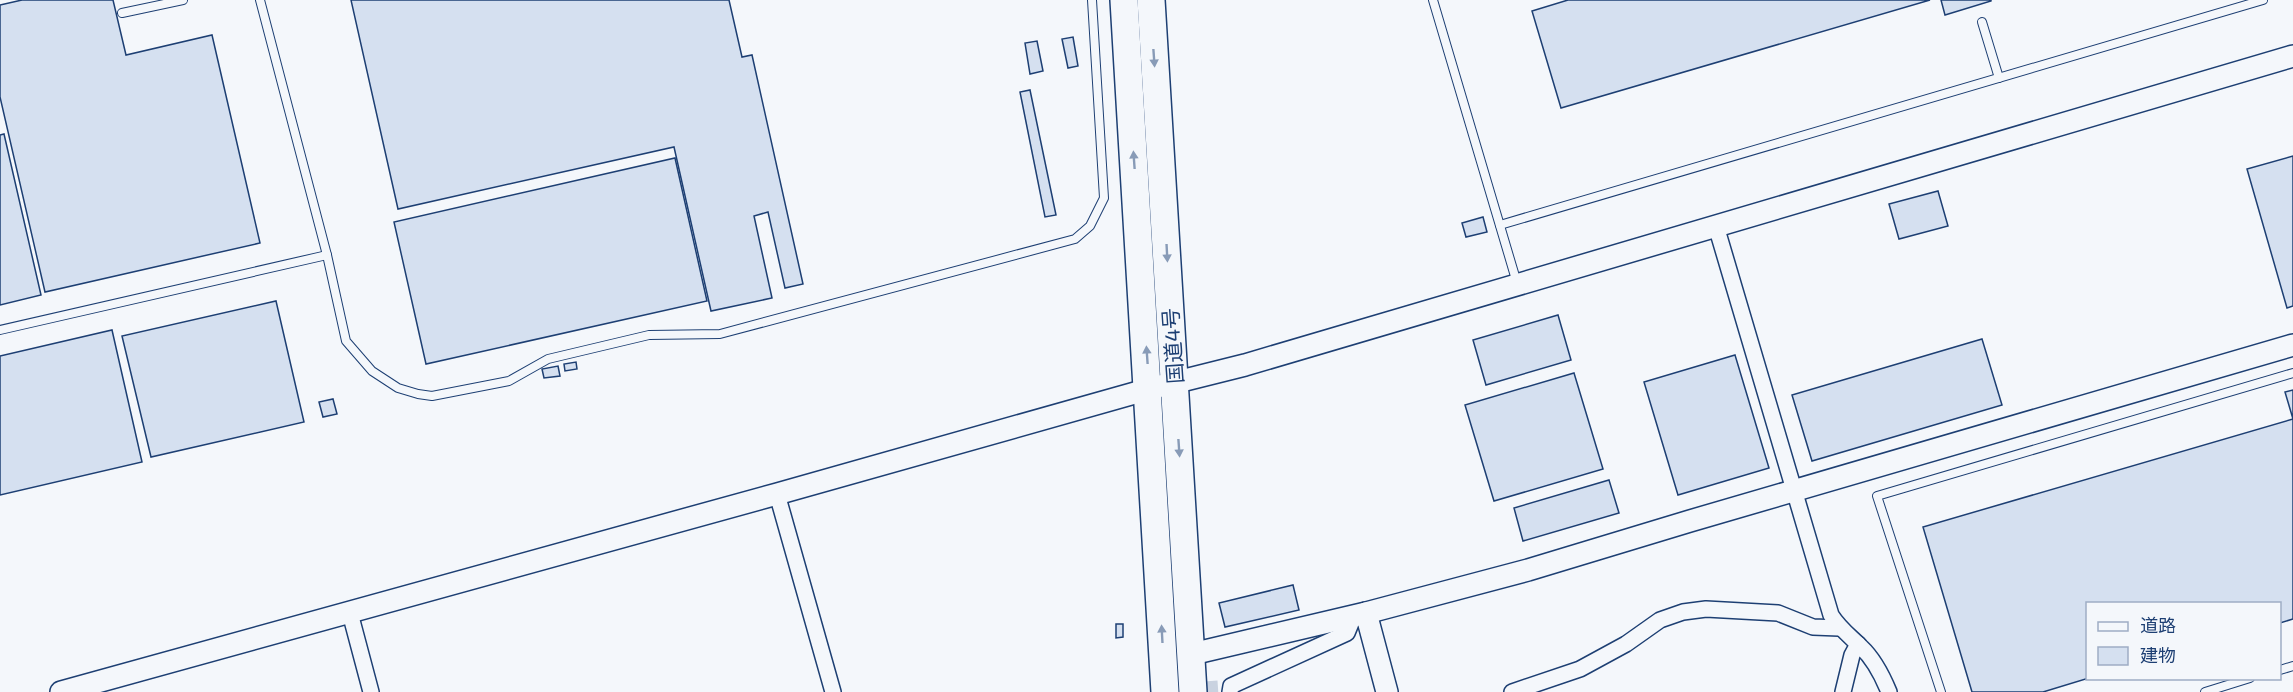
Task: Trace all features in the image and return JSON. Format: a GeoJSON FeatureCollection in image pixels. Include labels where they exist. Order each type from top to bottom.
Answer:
{"type":"FeatureCollection","features":[{"type":"Feature","properties":{"kind":"highway","name":"国道4号"},"geometry":{"type":"LineString","coordinates":[[1124,0],[1162,386],[1192,654],[1218,689]]}},
{"type":"Feature","properties":{"kind":"highway","name":"国道4号"},"geometry":{"type":"LineString","coordinates":[[1151,0],[1162,386],[1165,692]]}},
{"type":"Feature","properties":{"kind":"street"},"geometry":{"type":"LineString","coordinates":[[61,692],[1162,386],[1245,365],[2293,56]]}},
{"type":"Feature","properties":{"kind":"street"},"geometry":{"type":"LineString","coordinates":[[1716,226],[1829,609],[1839,628],[1874,661],[1889,692]]}},
{"type":"Feature","properties":{"kind":"street"},"geometry":{"type":"LineString","coordinates":[[1192,654],[1360,615],[1528,570],[2293,345]]}},
{"type":"Feature","properties":{"kind":"street"},"geometry":{"type":"LineString","coordinates":[[777,494],[834,692]]}},
{"type":"Feature","properties":{"kind":"street"},"geometry":{"type":"LineString","coordinates":[[1512,692],[1580,669],[1626,644],[1660,620],[1683,612],[1706,609],[1778,613],[1813,627],[1839,628]]}},
{"type":"Feature","properties":{"kind":"street"},"geometry":{"type":"LineString","coordinates":[[350,613],[371,692]]}},
{"type":"Feature","properties":{"kind":"street"},"geometry":{"type":"LineString","coordinates":[[1218,689],[1347,633],[1360,615]]}},
{"type":"Feature","properties":{"kind":"street"},"geometry":{"type":"LineString","coordinates":[[1360,615],[1387,692]]}},
{"type":"Feature","properties":{"kind":"street"},"geometry":{"type":"LineString","coordinates":[[1843,692],[1852,655],[1858,644]]}},
{"type":"Feature","properties":{"kind":"lane"},"geometry":{"type":"LineString","coordinates":[[122,14],[183,0]]}},
{"type":"Feature","properties":{"kind":"lane"},"geometry":{"type":"LineString","coordinates":[[260,0],[327,255],[346,341],[372,371],[398,388],[432,396],[509,381],[548,359],[649,335],[720,334],[1076,239],[1090,226],[1104,198],[1092,0]]}},
{"type":"Feature","properties":{"kind":"lane"},"geometry":{"type":"LineString","coordinates":[[1433,0],[1518,285]]}},
{"type":"Feature","properties":{"kind":"lane"},"geometry":{"type":"LineString","coordinates":[[1500,225],[2263,0]]}},
{"type":"Feature","properties":{"kind":"lane"},"geometry":{"type":"LineString","coordinates":[[1982,22],[1999,78]]}},
{"type":"Feature","properties":{"kind":"lane"},"geometry":{"type":"LineString","coordinates":[[0,330],[327,255]]}},
{"type":"Feature","properties":{"kind":"lane"},"geometry":{"type":"LineString","coordinates":[[1941,692],[1877,496],[2293,373]]}},
{"type":"Feature","properties":{"kind":"lane"},"geometry":{"type":"LineString","coordinates":[[2205,692],[2244,680]]}},
{"type":"Feature","properties":{"kind":"building"},"geometry":{"type":"Polygon","coordinates":[[[22,0],[113,0],[126,55],[212,35],[260,243],[45,292],[0,97],[0,5],[22,0]]]}},
{"type":"Feature","properties":{"kind":"building"},"geometry":{"type":"Polygon","coordinates":[[[351,0],[729,0],[742,57],[752,55],[803,284],[785,288],[768,212],[754,216],[772,298],[711,311],[674,147],[398,209],[351,0]]]}},
{"type":"Feature","properties":{"kind":"building"},"geometry":{"type":"Polygon","coordinates":[[[1568,0],[1930,0],[1561,108],[1532,11],[1568,0]]]}},
{"type":"Feature","properties":{"kind":"building"},"geometry":{"type":"Polygon","coordinates":[[[1941,0],[1991,0],[1991,1],[1945,15],[1941,0]]]}},
{"type":"Feature","properties":{"kind":"building"},"geometry":{"type":"Polygon","coordinates":[[[1073,37],[1078,66],[1068,68],[1062,39],[1073,37]]]}},
{"type":"Feature","properties":{"kind":"building"},"geometry":{"type":"Polygon","coordinates":[[[1037,41],[1043,71],[1030,74],[1025,43],[1037,41]]]}},
{"type":"Feature","properties":{"kind":"building"},"geometry":{"type":"Polygon","coordinates":[[[1030,90],[1056,215],[1045,217],[1020,92],[1030,90]]]}},
{"type":"Feature","properties":{"kind":"building"},"geometry":{"type":"Polygon","coordinates":[[[4,134],[41,295],[0,305],[0,135],[4,134]]]}},
{"type":"Feature","properties":{"kind":"building"},"geometry":{"type":"Polygon","coordinates":[[[2293,156],[2293,306],[2287,308],[2247,169],[2293,156]]]}},
{"type":"Feature","properties":{"kind":"building"},"geometry":{"type":"Polygon","coordinates":[[[675,158],[707,301],[426,364],[394,222],[675,158]]]}},
{"type":"Feature","properties":{"kind":"building"},"geometry":{"type":"Polygon","coordinates":[[[1938,191],[1948,226],[1899,239],[1889,204],[1938,191]]]}},
{"type":"Feature","properties":{"kind":"building"},"geometry":{"type":"Polygon","coordinates":[[[1483,217],[1487,232],[1466,237],[1462,223],[1483,217]]]}},
{"type":"Feature","properties":{"kind":"building"},"geometry":{"type":"Polygon","coordinates":[[[276,301],[304,422],[151,457],[122,336],[276,301]]]}},
{"type":"Feature","properties":{"kind":"building"},"geometry":{"type":"Polygon","coordinates":[[[1558,315],[1571,360],[1486,385],[1473,340],[1558,315]]]}},
{"type":"Feature","properties":{"kind":"building"},"geometry":{"type":"Polygon","coordinates":[[[112,330],[142,462],[0,495],[0,356],[112,330]]]}},
{"type":"Feature","properties":{"kind":"building"},"geometry":{"type":"Polygon","coordinates":[[[1982,339],[2002,405],[1812,461],[1792,395],[1982,339]]]}},
{"type":"Feature","properties":{"kind":"building"},"geometry":{"type":"Polygon","coordinates":[[[1735,355],[1769,468],[1678,495],[1644,382],[1735,355]]]}},
{"type":"Feature","properties":{"kind":"building"},"geometry":{"type":"Polygon","coordinates":[[[576,362],[577,369],[565,371],[564,364],[576,362]]]}},
{"type":"Feature","properties":{"kind":"building"},"geometry":{"type":"Polygon","coordinates":[[[558,366],[560,376],[544,378],[542,369],[558,366]]]}},
{"type":"Feature","properties":{"kind":"building"},"geometry":{"type":"Polygon","coordinates":[[[1574,373],[1603,469],[1494,501],[1465,405],[1574,373]]]}},
{"type":"Feature","properties":{"kind":"building"},"geometry":{"type":"Polygon","coordinates":[[[2293,390],[2293,419],[2285,392],[2293,390]]]}},
{"type":"Feature","properties":{"kind":"building"},"geometry":{"type":"Polygon","coordinates":[[[333,399],[337,414],[323,417],[319,402],[333,399]]]}},
{"type":"Feature","properties":{"kind":"building"},"geometry":{"type":"Polygon","coordinates":[[[2293,419],[2293,619],[2281,623],[2281,602],[2086,602],[2086,679],[2043,692],[1972,692],[1923,527],[2293,419]]]}},
{"type":"Feature","properties":{"kind":"building"},"geometry":{"type":"Polygon","coordinates":[[[1609,480],[1619,513],[1523,541],[1514,508],[1609,480]]]}},
{"type":"Feature","properties":{"kind":"building"},"geometry":{"type":"Polygon","coordinates":[[[1293,585],[1299,610],[1225,627],[1219,603],[1293,585]]]}},
{"type":"Feature","properties":{"kind":"building"},"geometry":{"type":"Polygon","coordinates":[[[1116,624],[1123,624],[1123,637],[1116,638],[1116,624]]]}},
{"type":"Feature","properties":{"kind":"tunnel"},"geometry":{"type":"LineString","coordinates":[[1159,692],[1218,688]]}}]}
